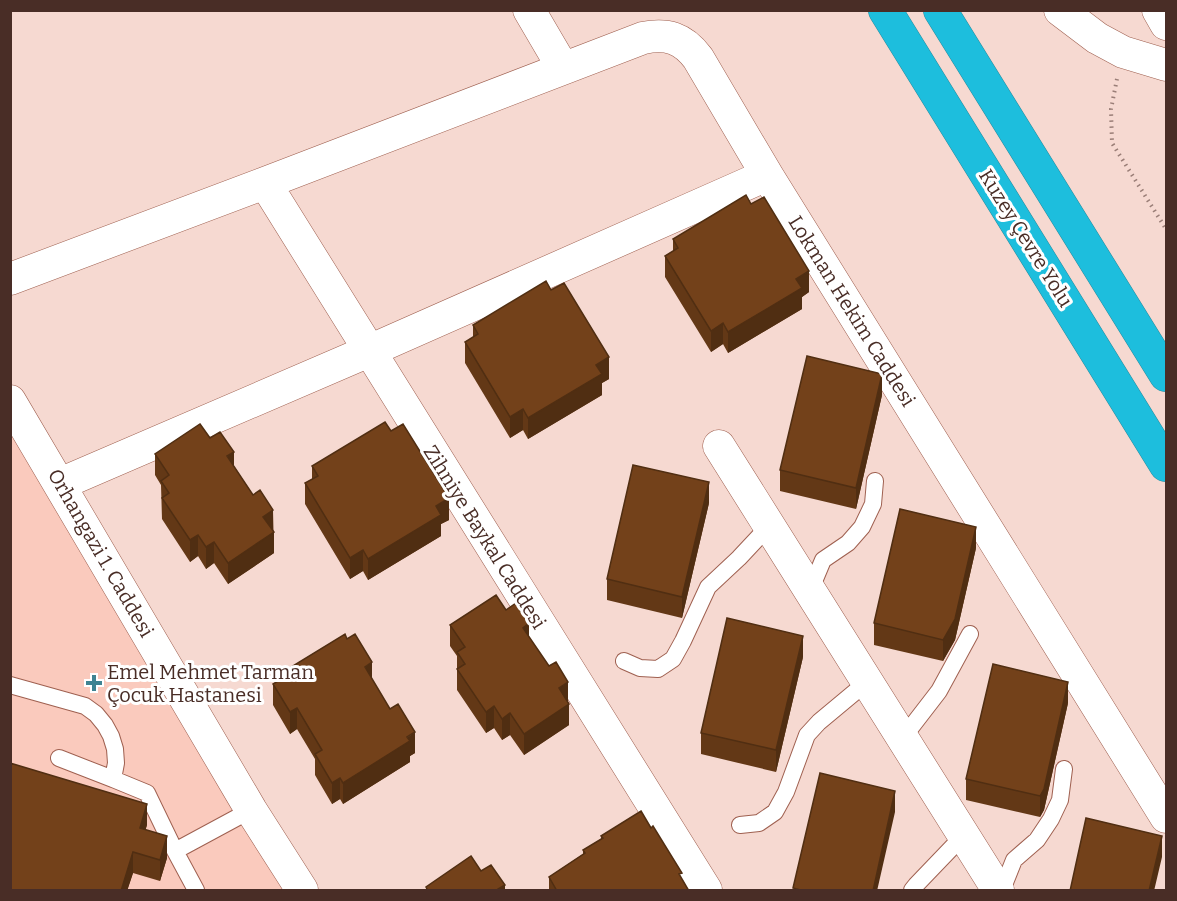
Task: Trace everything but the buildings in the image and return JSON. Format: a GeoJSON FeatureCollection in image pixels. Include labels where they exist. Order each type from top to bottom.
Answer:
{"type":"FeatureCollection","features":[{"type":"Feature","properties":{"kind":"highway","name":"Kuzey Çevre Yolu"},"geometry":{"type":"LineString","coordinates":[[885,10],[1167,465]]}},
{"type":"Feature","properties":{"kind":"highway"},"geometry":{"type":"LineString","coordinates":[[940,10],[1167,375]]}},
{"type":"Feature","properties":{"kind":"street"},"geometry":{"type":"LineString","coordinates":[[529,10],[563,68]]}},
{"type":"Feature","properties":{"kind":"street"},"geometry":{"type":"LineString","coordinates":[[1060,10],[1097,39],[1123,52],[1167,65]]}},
{"type":"Feature","properties":{"kind":"street"},"geometry":{"type":"LineString","coordinates":[[1158,10],[1167,24]]}},
{"type":"Feature","properties":{"kind":"street","name":"Lokman Hekim Caddesi"},"geometry":{"type":"LineString","coordinates":[[10,279],[644,38],[663,36],[683,42],[698,58],[767,175],[1167,817]]}},
{"type":"Feature","properties":{"kind":"street"},"geometry":{"type":"LineString","coordinates":[[60,484],[369,351],[767,175]]}},
{"type":"Feature","properties":{"kind":"street","name":"Zihniye Baykal Caddesi"},"geometry":{"type":"LineString","coordinates":[[265,183],[706,891]]}},
{"type":"Feature","properties":{"kind":"street","name":"Orhangazi 1. Caddesi"},"geometry":{"type":"LineString","coordinates":[[10,401],[251,810],[302,891]]}},
{"type":"Feature","properties":{"kind":"street"},"geometry":{"type":"LineString","coordinates":[[719,446],[963,836],[1000,891]]}},
{"type":"Feature","properties":{"kind":"lane"},"geometry":{"type":"LineString","coordinates":[[810,591],[823,560],[848,543],[862,526],[873,504],[875,481]]}},
{"type":"Feature","properties":{"kind":"lane"},"geometry":{"type":"LineString","coordinates":[[624,661],[640,668],[658,669],[673,659],[708,587],[740,558],[769,526]]}},
{"type":"Feature","properties":{"kind":"lane"},"geometry":{"type":"LineString","coordinates":[[902,739],[939,691],[970,634]]}},
{"type":"Feature","properties":{"kind":"lane"},"geometry":{"type":"LineString","coordinates":[[740,825],[759,823],[775,812],[786,792],[807,735],[867,682]]}},
{"type":"Feature","properties":{"kind":"lane"},"geometry":{"type":"LineString","coordinates":[[10,685],[86,706],[96,714],[111,736],[115,749],[116,763],[112,779]]}},
{"type":"Feature","properties":{"kind":"lane"},"geometry":{"type":"LineString","coordinates":[[59,758],[147,793],[196,891]]}},
{"type":"Feature","properties":{"kind":"lane"},"geometry":{"type":"LineString","coordinates":[[1000,891],[1014,860],[1037,840],[1051,819],[1060,800],[1064,769]]}},
{"type":"Feature","properties":{"kind":"lane"},"geometry":{"type":"LineString","coordinates":[[176,851],[251,810]]}},
{"type":"Feature","properties":{"kind":"lane"},"geometry":{"type":"LineString","coordinates":[[912,891],[963,836]]}},
{"type":"Feature","properties":{"kind":"path"},"geometry":{"type":"LineString","coordinates":[[1123,52],[1111,109],[1112,143],[1167,229]]}},
{"type":"Feature","properties":{"kind":"shaded area","name":"Emel Mehmet Tarman Çocuk Hastanesi"},"geometry":{"type":"Polygon","coordinates":[[[10,413],[306,890],[11,890],[10,413]]]}},
{"type":"Feature","properties":{"kind":"place","name":"Emel Mehmet Tarman Çocuk Hastanesi"},"geometry":{"type":"Point","coordinates":[94,683]}}]}
